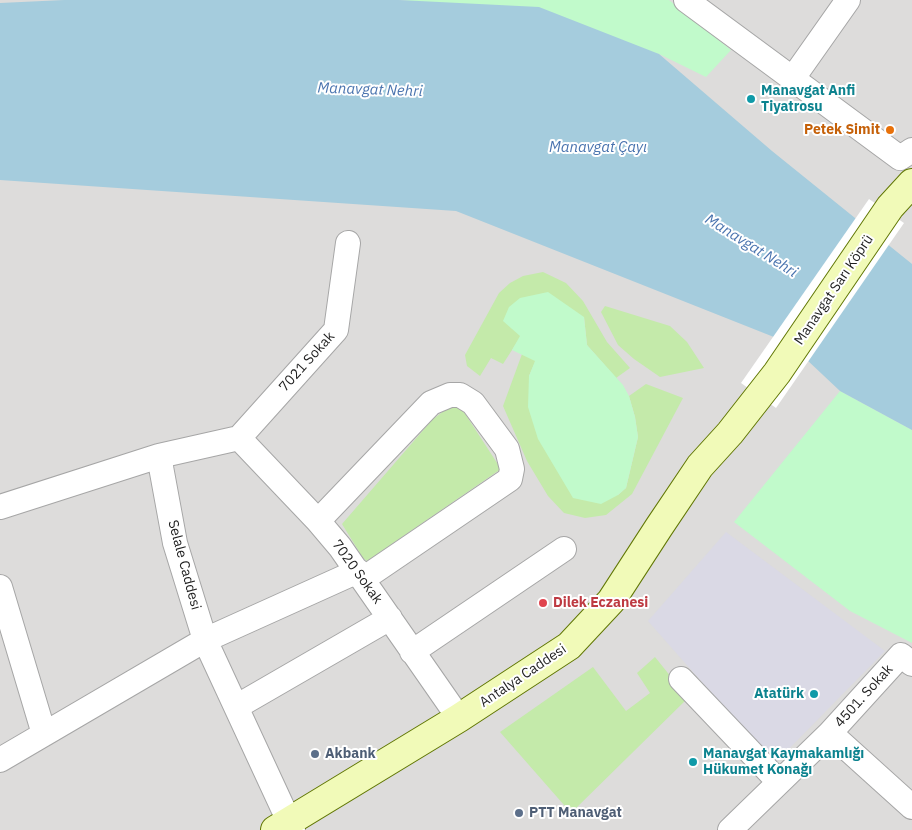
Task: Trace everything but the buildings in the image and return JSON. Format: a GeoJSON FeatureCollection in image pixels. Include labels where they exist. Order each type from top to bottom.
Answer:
{"type":"FeatureCollection","features":[{"type":"Feature","properties":{"kind":"main road","name":"Manavgat Sarı Köprü"},"geometry":{"type":"LineString","coordinates":[[777,373],[890,207],[912,183]]}},
{"type":"Feature","properties":{"kind":"main road","name":"Antalya Caddesi"},"geometry":{"type":"LineString","coordinates":[[292,828],[569,646],[611,601],[700,466],[730,433],[777,373]]}},
{"type":"Feature","properties":{"kind":"main road","name":"Antalya Caddesi"},"geometry":{"type":"LineString","coordinates":[[292,828],[480,725],[585,654],[622,610],[662,541],[730,433]]}},
{"type":"Feature","properties":{"kind":"street"},"geometry":{"type":"LineString","coordinates":[[688,0],[900,158],[912,150]]}},
{"type":"Feature","properties":{"kind":"street"},"geometry":{"type":"LineString","coordinates":[[793,78],[848,0]]}},
{"type":"Feature","properties":{"kind":"street","name":"7021 Sokak"},"geometry":{"type":"LineString","coordinates":[[239,438],[336,330],[348,243]]}},
{"type":"Feature","properties":{"kind":"street"},"geometry":{"type":"LineString","coordinates":[[0,760],[205,640],[360,575],[510,479],[512,468],[507,449],[473,403],[460,395],[450,395],[431,403],[318,522]]}},
{"type":"Feature","properties":{"kind":"street"},"geometry":{"type":"LineString","coordinates":[[0,507],[159,456],[239,438]]}},
{"type":"Feature","properties":{"kind":"street","name":"7020 Sokak"},"geometry":{"type":"LineString","coordinates":[[239,438],[340,547],[459,718]]}},
{"type":"Feature","properties":{"kind":"street","name":"Selale Caddesi"},"geometry":{"type":"LineString","coordinates":[[159,456],[175,543],[205,640],[292,828]]}},
{"type":"Feature","properties":{"kind":"street"},"geometry":{"type":"LineString","coordinates":[[412,652],[564,549]]}},
{"type":"Feature","properties":{"kind":"street"},"geometry":{"type":"LineString","coordinates":[[0,587],[44,734]]}},
{"type":"Feature","properties":{"kind":"street"},"geometry":{"type":"LineString","coordinates":[[236,707],[390,618]]}},
{"type":"Feature","properties":{"kind":"street","name":"4501. Sokak"},"geometry":{"type":"LineString","coordinates":[[730,830],[830,733],[901,655],[912,664]]}},
{"type":"Feature","properties":{"kind":"street"},"geometry":{"type":"LineString","coordinates":[[681,679],[779,782]]}},
{"type":"Feature","properties":{"kind":"street"},"geometry":{"type":"LineString","coordinates":[[830,733],[912,807]]}},
{"type":"Feature","properties":{"kind":"shaded area"},"geometry":{"type":"Polygon","coordinates":[[[0,0],[912,0],[912,830],[0,830],[0,0]]]}},
{"type":"Feature","properties":{"kind":"shaded area"},"geometry":{"type":"Polygon","coordinates":[[[726,532],[885,651],[774,764],[648,621],[726,532]]]}},
{"type":"Feature","properties":{"kind":"green space"},"geometry":{"type":"Polygon","coordinates":[[[399,0],[669,0],[731,50],[706,77],[659,54],[422,2],[399,0]]]}},
{"type":"Feature","properties":{"kind":"green space"},"geometry":{"type":"Polygon","coordinates":[[[543,272],[566,283],[583,301],[607,342],[630,368],[616,378],[587,345],[584,317],[521,336],[503,364],[491,358],[480,376],[467,366],[465,355],[499,293],[510,283],[523,276],[543,272]]]}},
{"type":"Feature","properties":{"kind":"green space"},"geometry":{"type":"Polygon","coordinates":[[[548,292],[584,317],[587,345],[623,385],[629,396],[635,417],[638,437],[626,488],[618,495],[601,504],[573,498],[538,439],[528,407],[529,376],[535,361],[512,350],[520,336],[503,321],[509,307],[520,298],[548,292]]]}},
{"type":"Feature","properties":{"kind":"green space"},"geometry":{"type":"Polygon","coordinates":[[[605,306],[670,326],[687,342],[704,368],[660,377],[618,345],[601,312],[605,306]]]}},
{"type":"Feature","properties":{"kind":"green space"},"geometry":{"type":"Polygon","coordinates":[[[522,354],[536,360],[529,376],[618,495],[626,488],[638,437],[629,396],[646,384],[683,398],[632,494],[606,515],[585,518],[564,513],[548,496],[527,461],[503,406],[522,354]]]}},
{"type":"Feature","properties":{"kind":"green space"},"geometry":{"type":"Polygon","coordinates":[[[840,391],[912,430],[912,643],[850,611],[734,522],[840,391]]]}},
{"type":"Feature","properties":{"kind":"green space"},"geometry":{"type":"Polygon","coordinates":[[[450,406],[462,409],[501,469],[367,561],[363,558],[342,524],[432,420],[450,406]]]}},
{"type":"Feature","properties":{"kind":"green space"},"geometry":{"type":"Polygon","coordinates":[[[655,657],[688,698],[571,813],[500,732],[593,667],[626,711],[650,693],[637,673],[655,657]]]}},
{"type":"Feature","properties":{"kind":"water","name":"Manavgat Çayı"},"geometry":{"type":"Polygon","coordinates":[[[64,0],[399,0],[539,7],[659,54],[772,151],[912,264],[912,430],[840,391],[789,343],[456,211],[0,180],[0,3],[64,0]]]}},
{"type":"Feature","properties":{"kind":"pier"},"geometry":{"type":"Polygon","coordinates":[[[869,199],[904,223],[776,408],[741,383],[869,199]]]}},
{"type":"Feature","properties":{"kind":"place","name":"Manavgat Anfi Tiyatrosu"},"geometry":{"type":"Point","coordinates":[751,99]}},
{"type":"Feature","properties":{"kind":"place","name":"Petek Simit"},"geometry":{"type":"Point","coordinates":[890,130]}},
{"type":"Feature","properties":{"kind":"place","name":"Dilek Eczanesi"},"geometry":{"type":"Point","coordinates":[543,603]}},
{"type":"Feature","properties":{"kind":"place","name":"Atatürk"},"geometry":{"type":"Point","coordinates":[814,694]}},
{"type":"Feature","properties":{"kind":"place","name":"Akbank"},"geometry":{"type":"Point","coordinates":[315,754]}},
{"type":"Feature","properties":{"kind":"place","name":"Manavgat Kaymakamlığı Hükumet Konağı"},"geometry":{"type":"Point","coordinates":[693,762]}},
{"type":"Feature","properties":{"kind":"place","name":"PTT Manavgat"},"geometry":{"type":"Point","coordinates":[519,813]}},
{"type":"Feature","properties":{"kind":"water label","name":"Manavgat Nehri"},"geometry":{"type":"Point","coordinates":[370,90]}},
{"type":"Feature","properties":{"kind":"water label","name":"Manavgat Nehri"},"geometry":{"type":"Point","coordinates":[751,246]}}]}
